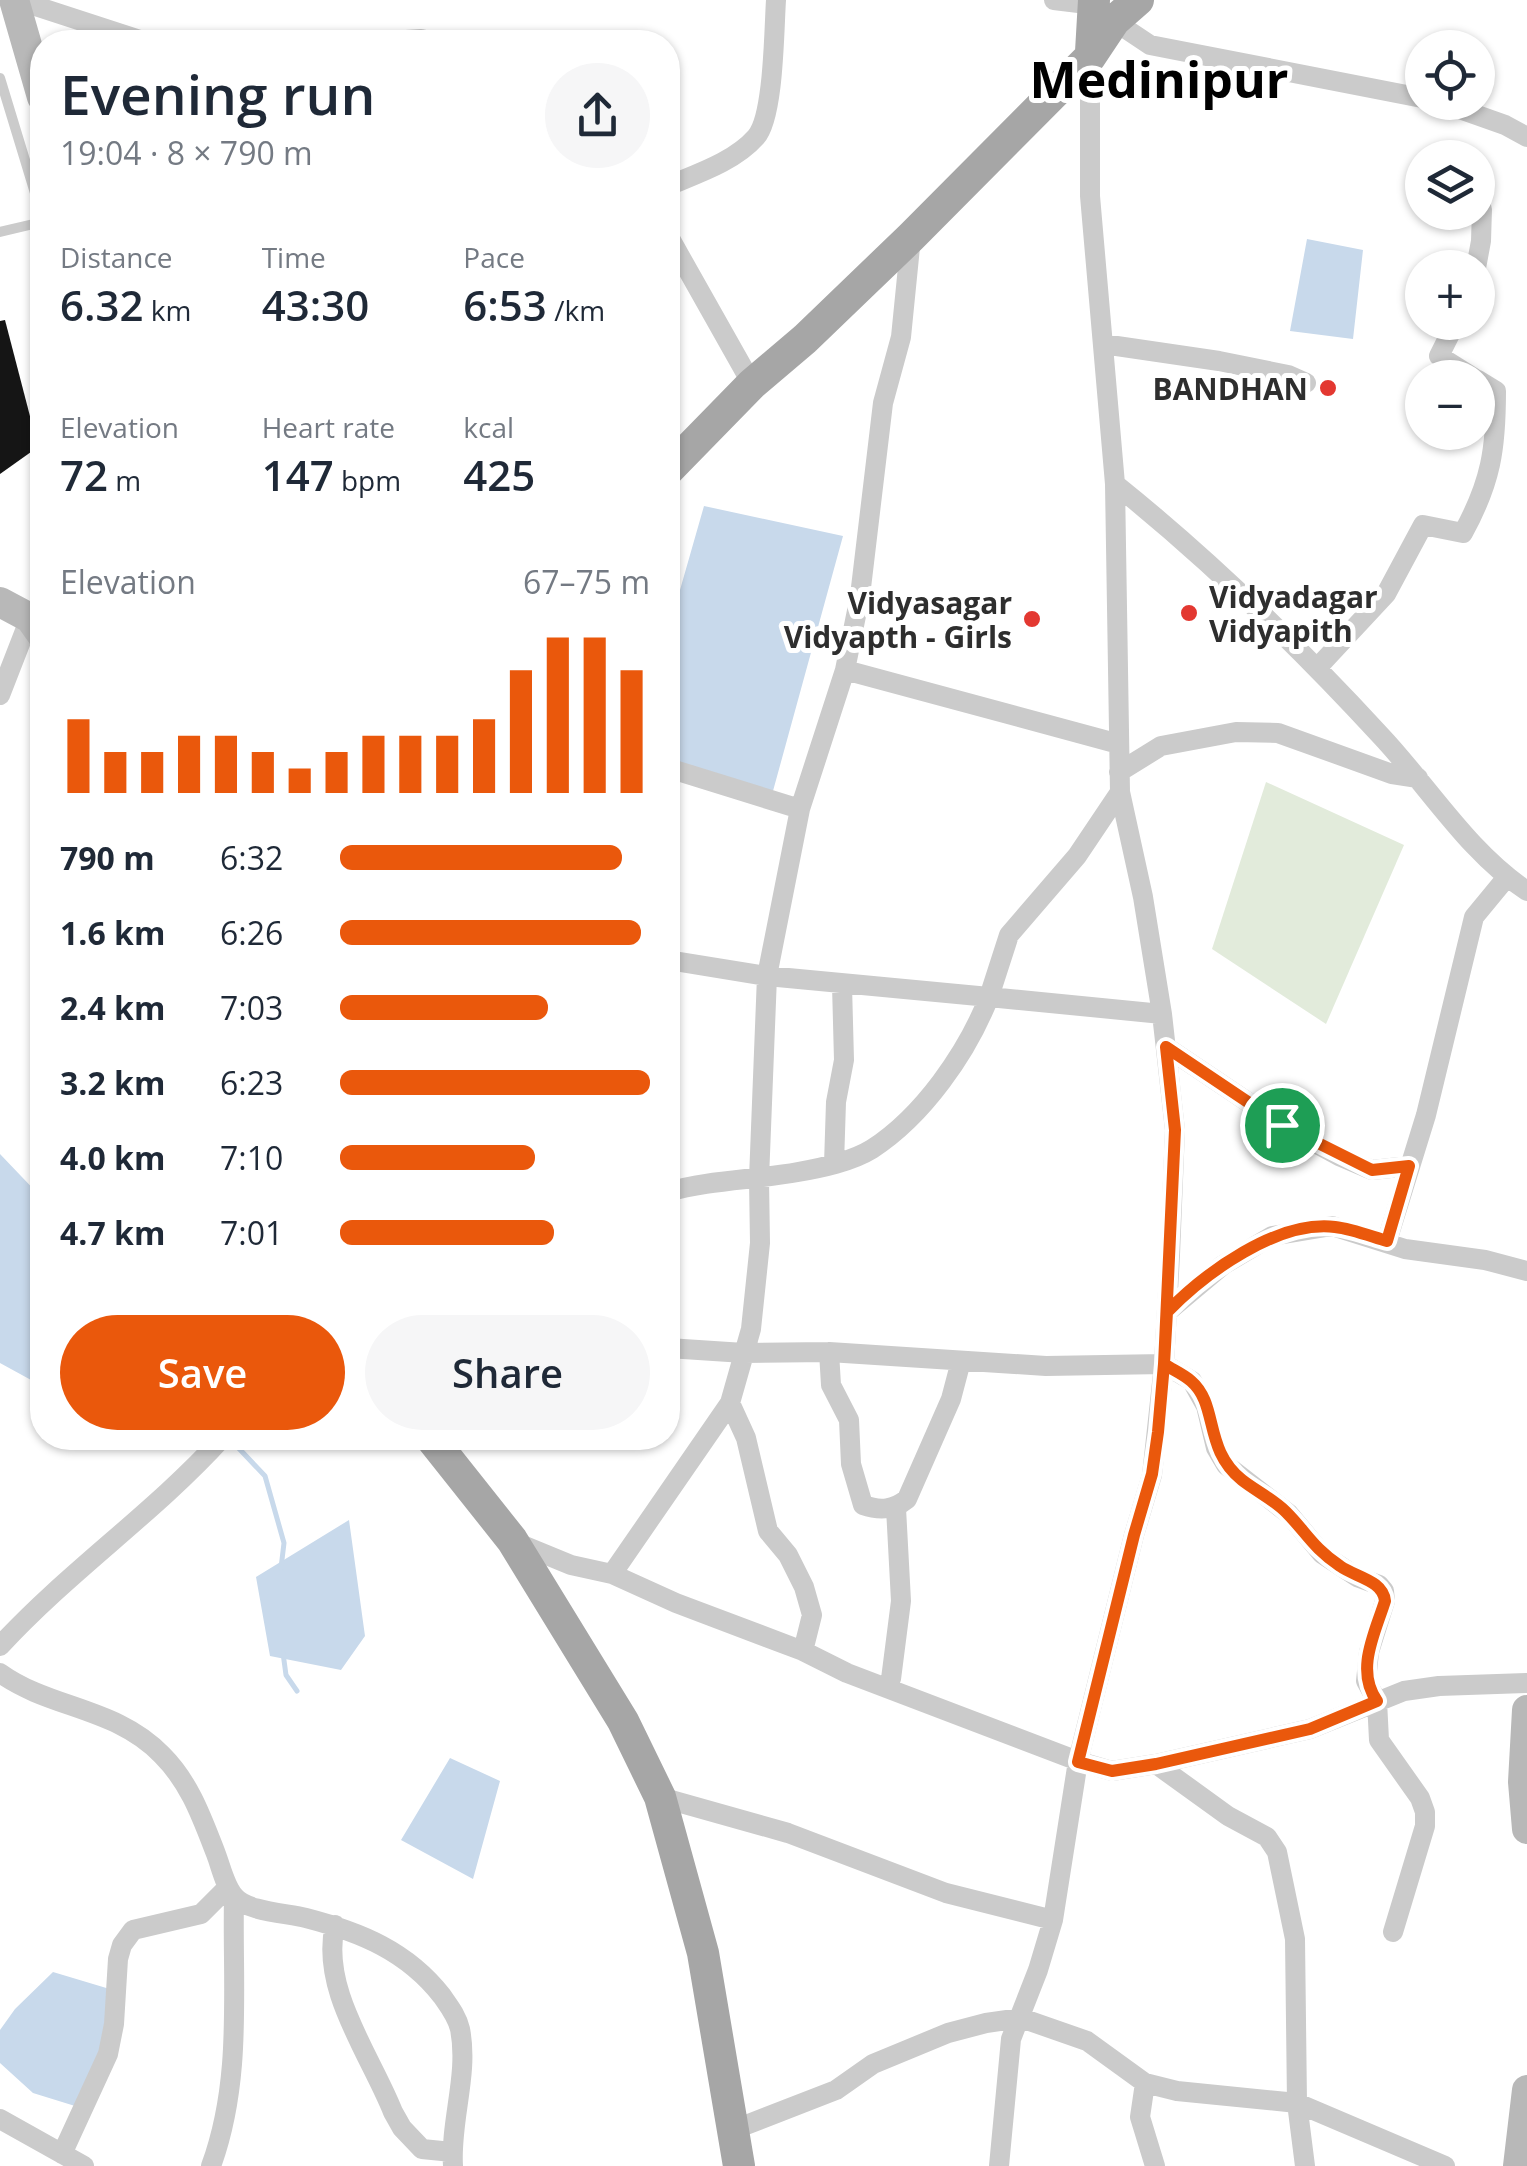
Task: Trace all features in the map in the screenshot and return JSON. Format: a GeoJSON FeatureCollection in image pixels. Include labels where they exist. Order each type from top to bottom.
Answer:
{"type":"FeatureCollection","features":[{"type":"Feature","properties":{"kind":"main road"},"geometry":{"type":"LineString","coordinates":[[680,458],[752,384],[912,237],[1090,57],[1110,7]]}},
{"type":"Feature","properties":{"kind":"main road"},"geometry":{"type":"LineString","coordinates":[[441,1450],[512,1540],[623,1722],[660,1797],[704,1953],[739,2166]]}},
{"type":"Feature","properties":{"kind":"street"},"geometry":{"type":"LineString","coordinates":[[15,0],[109,30]]}},
{"type":"Feature","properties":{"kind":"street"},"geometry":{"type":"LineString","coordinates":[[15,0],[30,53]]}},
{"type":"Feature","properties":{"kind":"street"},"geometry":{"type":"LineString","coordinates":[[680,181],[716,165],[758,136],[769,96],[776,0]]}},
{"type":"Feature","properties":{"kind":"street"},"geometry":{"type":"LineString","coordinates":[[1054,0],[1110,7],[1150,45],[1405,95]]}},
{"type":"Feature","properties":{"kind":"street"},"geometry":{"type":"LineString","coordinates":[[999,2166],[1011,2040],[1053,1920],[1078,1762],[1152,1474],[1164,1364],[1175,1130],[1162,1014],[1120,782],[1115,484],[1090,196],[1090,57]]}},
{"type":"Feature","properties":{"kind":"street"},"geometry":{"type":"LineString","coordinates":[[1491,120],[1527,137]]}},
{"type":"Feature","properties":{"kind":"street"},"geometry":{"type":"LineString","coordinates":[[612,1574],[730,1402],[757,1297],[767,976],[800,809],[845,670],[870,528],[883,402],[901,337],[912,237]]}},
{"type":"Feature","properties":{"kind":"street"},"geometry":{"type":"LineString","coordinates":[[680,256],[752,384]]}},
{"type":"Feature","properties":{"kind":"street"},"geometry":{"type":"LineString","coordinates":[[1446,360],[1439,356],[1447,340]]}},
{"type":"Feature","properties":{"kind":"street"},"geometry":{"type":"LineString","coordinates":[[1103,344],[1288,375],[1306,383]]}},
{"type":"Feature","properties":{"kind":"street"},"geometry":{"type":"LineString","coordinates":[[1495,391],[1495,430]]}},
{"type":"Feature","properties":{"kind":"street"},"geometry":{"type":"LineString","coordinates":[[1318,668],[1386,594],[1423,525],[1463,533],[1490,474],[1493,450]]}},
{"type":"Feature","properties":{"kind":"street"},"geometry":{"type":"LineString","coordinates":[[1115,484],[1179,536],[1318,668],[1459,829],[1507,877],[1527,891]]}},
{"type":"Feature","properties":{"kind":"street"},"geometry":{"type":"LineString","coordinates":[[0,602],[30,622]]}},
{"type":"Feature","properties":{"kind":"street"},"geometry":{"type":"LineString","coordinates":[[0,695],[30,638]]}},
{"type":"Feature","properties":{"kind":"street"},"geometry":{"type":"LineString","coordinates":[[845,670],[1119,744]]}},
{"type":"Feature","properties":{"kind":"street"},"geometry":{"type":"LineString","coordinates":[[680,1190],[834,1164],[870,1150],[902,1124],[959,1054],[980,1021],[1008,935],[1077,856],[1120,782],[1161,746],[1250,732],[1278,733],[1392,774],[1418,778]]}},
{"type":"Feature","properties":{"kind":"street"},"geometry":{"type":"LineString","coordinates":[[680,772],[800,809]]}},
{"type":"Feature","properties":{"kind":"street"},"geometry":{"type":"LineString","coordinates":[[1387,1241],[1444,1047],[1474,917],[1507,877]]}},
{"type":"Feature","properties":{"kind":"street"},"geometry":{"type":"LineString","coordinates":[[680,962],[842,985],[1162,1014]]}},
{"type":"Feature","properties":{"kind":"street"},"geometry":{"type":"LineString","coordinates":[[834,1164],[836,1102],[844,1060],[842,985]]}},
{"type":"Feature","properties":{"kind":"street"},"geometry":{"type":"LineString","coordinates":[[1166,1047],[1282,1125],[1339,1156],[1372,1170],[1409,1166]]}},
{"type":"Feature","properties":{"kind":"street"},"geometry":{"type":"LineString","coordinates":[[1167,1312],[1223,1265],[1272,1236],[1332,1226],[1405,1249],[1485,1260],[1527,1271]]}},
{"type":"Feature","properties":{"kind":"street"},"geometry":{"type":"LineString","coordinates":[[680,1349],[828,1352],[1046,1366],[1164,1364],[1192,1381],[1202,1394],[1216,1448],[1226,1465],[1289,1514],[1322,1554],[1384,1591],[1385,1601],[1366,1672],[1368,1688],[1377,1701],[1383,1750],[1420,1798],[1426,1812],[1426,1826],[1393,1932]]}},
{"type":"Feature","properties":{"kind":"street"},"geometry":{"type":"LineString","coordinates":[[828,1352],[831,1386],[849,1420],[850,1464],[863,1505],[896,1508],[907,1499],[951,1399],[961,1361]]}},
{"type":"Feature","properties":{"kind":"street"},"geometry":{"type":"LineString","coordinates":[[730,1402],[746,1438],[768,1531],[788,1555],[812,1614],[802,1651]]}},
{"type":"Feature","properties":{"kind":"street"},"geometry":{"type":"LineString","coordinates":[[0,1646],[33,1610],[211,1450]]}},
{"type":"Feature","properties":{"kind":"street"},"geometry":{"type":"LineString","coordinates":[[891,1678],[901,1601],[896,1508]]}},
{"type":"Feature","properties":{"kind":"street"},"geometry":{"type":"LineString","coordinates":[[512,1540],[571,1565],[612,1574],[847,1673],[1078,1762],[1112,1771],[1310,1729],[1404,1691],[1527,1683]]}},
{"type":"Feature","properties":{"kind":"street"},"geometry":{"type":"LineString","coordinates":[[0,1673],[19,1686],[90,1709],[116,1722],[162,1754],[194,1796],[231,1892],[235,2046],[226,2114],[211,2166]]}},
{"type":"Feature","properties":{"kind":"street"},"geometry":{"type":"LineString","coordinates":[[1527,1710],[1523,1782],[1527,1829]]}},
{"type":"Feature","properties":{"kind":"street"},"geometry":{"type":"LineString","coordinates":[[1156,1764],[1228,1816],[1267,1838],[1277,1852],[1295,1939],[1297,2102],[1306,2166]]}},
{"type":"Feature","properties":{"kind":"street"},"geometry":{"type":"LineString","coordinates":[[660,1797],[788,1832],[946,1893],[1053,1920]]}},
{"type":"Feature","properties":{"kind":"street"},"geometry":{"type":"LineString","coordinates":[[231,1892],[244,1904],[334,1925],[386,1946],[428,1978],[454,2013],[460,2030],[453,2159],[422,2149],[393,2112],[338,1987],[330,1947],[334,1925]]}},
{"type":"Feature","properties":{"kind":"street"},"geometry":{"type":"LineString","coordinates":[[62,2154],[108,2054],[122,1945],[133,1930],[201,1914],[231,1892]]}},
{"type":"Feature","properties":{"kind":"street"},"geometry":{"type":"LineString","coordinates":[[733,2130],[836,2090],[873,2064],[948,2033],[1020,2018],[1086,2041],[1145,2083],[1177,2091],[1297,2102],[1445,2166]]}},
{"type":"Feature","properties":{"kind":"street"},"geometry":{"type":"LineString","coordinates":[[1145,2083],[1140,2117],[1155,2166]]}},
{"type":"Feature","properties":{"kind":"street"},"geometry":{"type":"LineString","coordinates":[[1518,2166],[1527,2090]]}},
{"type":"Feature","properties":{"kind":"street"},"geometry":{"type":"LineString","coordinates":[[0,2120],[84,2166]]}},
{"type":"Feature","properties":{"kind":"lane"},"geometry":{"type":"LineString","coordinates":[[30,65],[0,76],[30,177]]}},
{"type":"Feature","properties":{"kind":"lane"},"geometry":{"type":"LineString","coordinates":[[0,232],[30,222]]}},
{"type":"Feature","properties":{"kind":"green space"},"geometry":{"type":"Polygon","coordinates":[[[1266,782],[1404,845],[1326,1024],[1212,949],[1266,782]]]}},
{"type":"Feature","properties":{"kind":"water"},"geometry":{"type":"Polygon","coordinates":[[[1307,239],[1363,250],[1353,339],[1290,331],[1307,239]]]}},
{"type":"Feature","properties":{"kind":"water"},"geometry":{"type":"Polygon","coordinates":[[[704,506],[843,536],[773,791],[680,764],[680,590],[704,506]]]}},
{"type":"Feature","properties":{"kind":"water"},"geometry":{"type":"Polygon","coordinates":[[[0,1154],[30,1185],[30,1379],[0,1363],[0,1154]]]}},
{"type":"Feature","properties":{"kind":"water"},"geometry":{"type":"Polygon","coordinates":[[[349,1520],[365,1636],[341,1670],[270,1656],[256,1577],[349,1520]]]}},
{"type":"Feature","properties":{"kind":"water"},"geometry":{"type":"Polygon","coordinates":[[[450,1758],[500,1781],[473,1879],[401,1840],[450,1758]]]}},
{"type":"Feature","properties":{"kind":"water"},"geometry":{"type":"Polygon","coordinates":[[[53,1972],[113,1990],[110,2041],[75,2106],[33,2093],[0,2063],[0,2030],[15,2009],[53,1972]]]}},
{"type":"Feature","properties":{"kind":"building"},"geometry":{"type":"Polygon","coordinates":[[[5,320],[30,416],[30,453],[0,474],[0,321],[5,320]]]}},
{"type":"Feature","properties":{"kind":"waterway"},"geometry":{"type":"LineString","coordinates":[[240,1450],[265,1476],[284,1543],[281,1568]]}},
{"type":"Feature","properties":{"kind":"waterway"},"geometry":{"type":"LineString","coordinates":[[283,1653],[286,1675],[297,1691]]}},
{"type":"Feature","properties":{"kind":"place","name":"BANDHAN"},"geometry":{"type":"Point","coordinates":[1328,388]}},
{"type":"Feature","properties":{"kind":"place","name":"Vidyadagar Vidyapith"},"geometry":{"type":"Point","coordinates":[1189,613]}},
{"type":"Feature","properties":{"kind":"place","name":"Vidyasagar Vidyapth - Girls"},"geometry":{"type":"Point","coordinates":[1032,619]}},
{"type":"Feature","properties":{"kind":"district","name":"Medinipur"},"geometry":{"type":"Point","coordinates":[1159,79]}},
{"type":"Feature","properties":{"kind":"route"},"geometry":{"type":"LineString","coordinates":[[1166,1047],[1282,1125],[1372,1170],[1409,1166],[1387,1241],[1332,1226],[1272,1236],[1223,1265],[1167,1312],[1164,1364],[1192,1381],[1202,1394],[1216,1448],[1226,1465],[1289,1514],[1322,1554],[1384,1591],[1385,1601],[1366,1672],[1368,1688],[1377,1701],[1310,1729],[1156,1764],[1112,1771],[1078,1762],[1152,1474],[1158,1432],[1175,1130],[1166,1047]]}}]}
